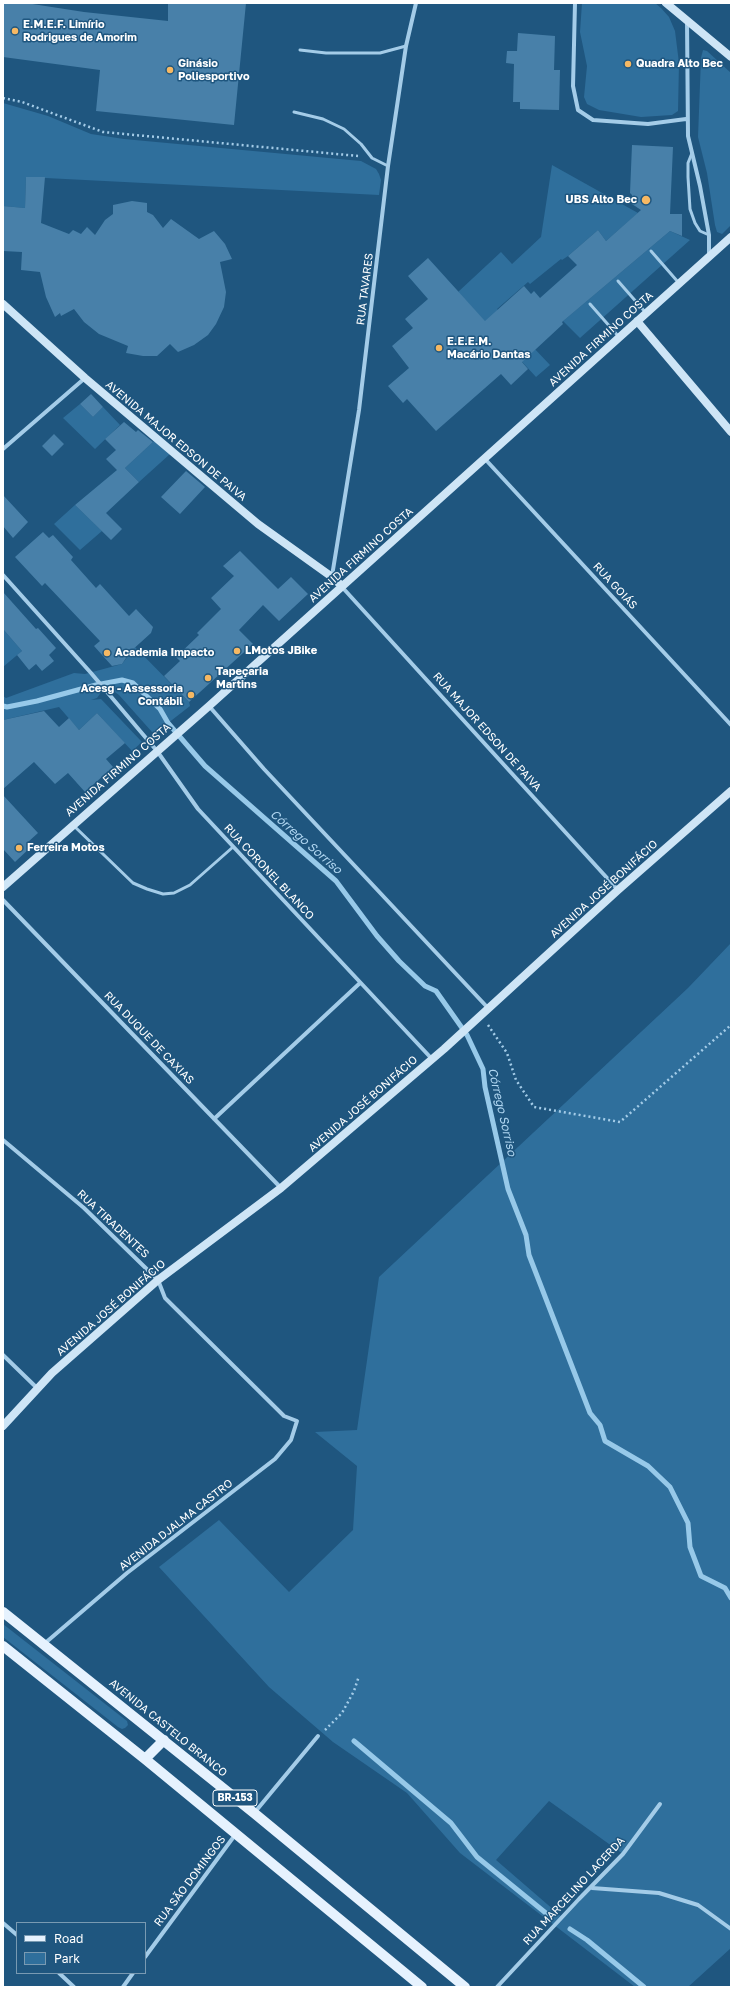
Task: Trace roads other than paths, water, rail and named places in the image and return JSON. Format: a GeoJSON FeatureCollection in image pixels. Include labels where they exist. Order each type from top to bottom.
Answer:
{"type":"FeatureCollection","features":[{"type":"Feature","properties":{"kind":"main road","name":"AVENIDA CASTELO BRANCO"},"geometry":{"type":"LineString","coordinates":[[3,1612],[254,1813],[465,1987]]}},
{"type":"Feature","properties":{"kind":"main road","name":"BR-153"},"geometry":{"type":"LineString","coordinates":[[3,1646],[145,1759],[235,1835],[422,1987]]}},
{"type":"Feature","properties":{"kind":"main road"},"geometry":{"type":"LineString","coordinates":[[145,1759],[164,1740]]}},
{"type":"Feature","properties":{"kind":"street","name":"RUA TAVARES"},"geometry":{"type":"LineString","coordinates":[[332,576],[359,410],[388,166],[406,46],[416,3]]}},
{"type":"Feature","properties":{"kind":"street"},"geometry":{"type":"LineString","coordinates":[[575,3],[573,86],[578,110],[593,120],[648,124],[686,119]]}},
{"type":"Feature","properties":{"kind":"street"},"geometry":{"type":"LineString","coordinates":[[666,3],[731,57]]}},
{"type":"Feature","properties":{"kind":"street"},"geometry":{"type":"LineString","coordinates":[[687,20],[686,119],[688,136],[700,186],[709,235],[710,257]]}},
{"type":"Feature","properties":{"kind":"street","name":"AVENIDA FIRMINO COSTA"},"geometry":{"type":"LineString","coordinates":[[3,887],[209,706],[731,238]]}},
{"type":"Feature","properties":{"kind":"street","name":"AVENIDA MAJOR EDSON DE PAIVA"},"geometry":{"type":"LineString","coordinates":[[3,304],[84,378],[258,524],[332,576],[342,586]]}},
{"type":"Feature","properties":{"kind":"street"},"geometry":{"type":"LineString","coordinates":[[637,321],[731,432]]}},
{"type":"Feature","properties":{"kind":"street"},"geometry":{"type":"LineString","coordinates":[[3,449],[84,378]]}},
{"type":"Feature","properties":{"kind":"street","name":"RUA GOIÁS"},"geometry":{"type":"LineString","coordinates":[[485,459],[731,725]]}},
{"type":"Feature","properties":{"kind":"street","name":"RUA CORONEL BLANCO"},"geometry":{"type":"LineString","coordinates":[[3,575],[104,688],[157,752],[198,809],[432,1059]]}},
{"type":"Feature","properties":{"kind":"street","name":"RUA MAJOR EDSON DE PAIVA"},"geometry":{"type":"LineString","coordinates":[[342,586],[618,890]]}},
{"type":"Feature","properties":{"kind":"street"},"geometry":{"type":"LineString","coordinates":[[209,706],[264,769],[489,1009]]}},
{"type":"Feature","properties":{"kind":"street","name":"AVENIDA JOSÉ BONIFÁCIO"},"geometry":{"type":"LineString","coordinates":[[3,1426],[37,1388],[158,1280],[281,1188],[444,1049],[618,890],[731,791]]}},
{"type":"Feature","properties":{"kind":"street","name":"RUA DUQUE DE CAXIAS"},"geometry":{"type":"LineString","coordinates":[[3,900],[281,1188]]}},
{"type":"Feature","properties":{"kind":"street"},"geometry":{"type":"LineString","coordinates":[[214,1119],[360,983]]}},
{"type":"Feature","properties":{"kind":"street","name":"RUA TIRADENTES"},"geometry":{"type":"LineString","coordinates":[[3,1140],[84,1208],[158,1280],[165,1298],[284,1416]]}},
{"type":"Feature","properties":{"kind":"street"},"geometry":{"type":"LineString","coordinates":[[3,1355],[37,1388]]}},
{"type":"Feature","properties":{"kind":"street","name":"AVENIDA DJALMA CASTRO"},"geometry":{"type":"LineString","coordinates":[[44,1644],[128,1573],[275,1459],[291,1440],[297,1421],[284,1416]]}},
{"type":"Feature","properties":{"kind":"street"},"geometry":{"type":"LineString","coordinates":[[254,1813],[318,1736]]}},
{"type":"Feature","properties":{"kind":"street","name":"RUA MARCELINO LACERDA"},"geometry":{"type":"LineString","coordinates":[[497,1987],[623,1854],[660,1804]]}},
{"type":"Feature","properties":{"kind":"street","name":"RUA SÃO DOMINGOS"},"geometry":{"type":"LineString","coordinates":[[146,1956],[235,1835]]}},
{"type":"Feature","properties":{"kind":"street"},"geometry":{"type":"LineString","coordinates":[[592,1888],[660,1893],[698,1905],[731,1929]]}},
{"type":"Feature","properties":{"kind":"street"},"geometry":{"type":"LineString","coordinates":[[3,1923],[16,1934]]}},
{"type":"Feature","properties":{"kind":"street"},"geometry":{"type":"LineString","coordinates":[[60,1974],[74,1987]]}},
{"type":"Feature","properties":{"kind":"street"},"geometry":{"type":"LineString","coordinates":[[123,1987],[132,1974]]}},
{"type":"Feature","properties":{"kind":"lane"},"geometry":{"type":"LineString","coordinates":[[300,50],[332,53],[380,54],[406,46]]}},
{"type":"Feature","properties":{"kind":"lane"},"geometry":{"type":"LineString","coordinates":[[294,112],[323,119],[344,129],[372,158],[388,166]]}},
{"type":"Feature","properties":{"kind":"lane"},"geometry":{"type":"LineString","coordinates":[[692,152],[688,163],[690,209],[695,223],[700,231],[709,235]]}},
{"type":"Feature","properties":{"kind":"lane"},"geometry":{"type":"LineString","coordinates":[[651,251],[679,284]]}},
{"type":"Feature","properties":{"kind":"lane"},"geometry":{"type":"LineString","coordinates":[[618,282],[646,313]]}},
{"type":"Feature","properties":{"kind":"lane"},"geometry":{"type":"LineString","coordinates":[[590,304],[619,337]]}},
{"type":"Feature","properties":{"kind":"lane"},"geometry":{"type":"LineString","coordinates":[[73,825],[133,883],[163,894],[174,893],[190,885],[233,847]]}},
{"type":"Feature","properties":{"kind":"waterway","name":"Córrego Sorriso"},"geometry":{"type":"LineString","coordinates":[[3,706],[7,707],[37,701],[96,685],[122,680],[133,683],[160,709],[168,723],[205,766],[336,881],[377,936],[399,961],[425,986],[436,991],[467,1035],[483,1069],[485,1087],[508,1189],[526,1235],[529,1255],[590,1413],[600,1425],[605,1441],[648,1466],[670,1487],[688,1523],[690,1547],[701,1576],[725,1588],[731,1598]]}},
{"type":"Feature","properties":{"kind":"waterway"},"geometry":{"type":"LineString","coordinates":[[354,1741],[451,1823],[477,1857],[547,1914]]}},
{"type":"Feature","properties":{"kind":"waterway"},"geometry":{"type":"LineString","coordinates":[[570,1929],[587,1940],[644,1987]]}},
{"type":"Feature","properties":{"kind":"place","name":"E.M.E.F. Limírio Rodrigues de Amorim"},"geometry":{"type":"Point","coordinates":[15,31]}},
{"type":"Feature","properties":{"kind":"place","name":"Quadra Alto Bec"},"geometry":{"type":"Point","coordinates":[628,64]}},
{"type":"Feature","properties":{"kind":"place","name":"Ginásio Poliesportivo"},"geometry":{"type":"Point","coordinates":[170,70]}},
{"type":"Feature","properties":{"kind":"place","name":"UBS Alto Bec"},"geometry":{"type":"Point","coordinates":[646,200]}},
{"type":"Feature","properties":{"kind":"place","name":"E.E.E.M. Macário Dantas"},"geometry":{"type":"Point","coordinates":[439,348]}},
{"type":"Feature","properties":{"kind":"place","name":"LMotos JBike"},"geometry":{"type":"Point","coordinates":[237,651]}},
{"type":"Feature","properties":{"kind":"place","name":"Academia Impacto"},"geometry":{"type":"Point","coordinates":[107,653]}},
{"type":"Feature","properties":{"kind":"place","name":"Tapeçaria Martins"},"geometry":{"type":"Point","coordinates":[208,678]}},
{"type":"Feature","properties":{"kind":"place","name":"Acesg - Assessoria Contábil"},"geometry":{"type":"Point","coordinates":[191,695]}},
{"type":"Feature","properties":{"kind":"place","name":"Ferreira Motos"},"geometry":{"type":"Point","coordinates":[19,848]}}]}
